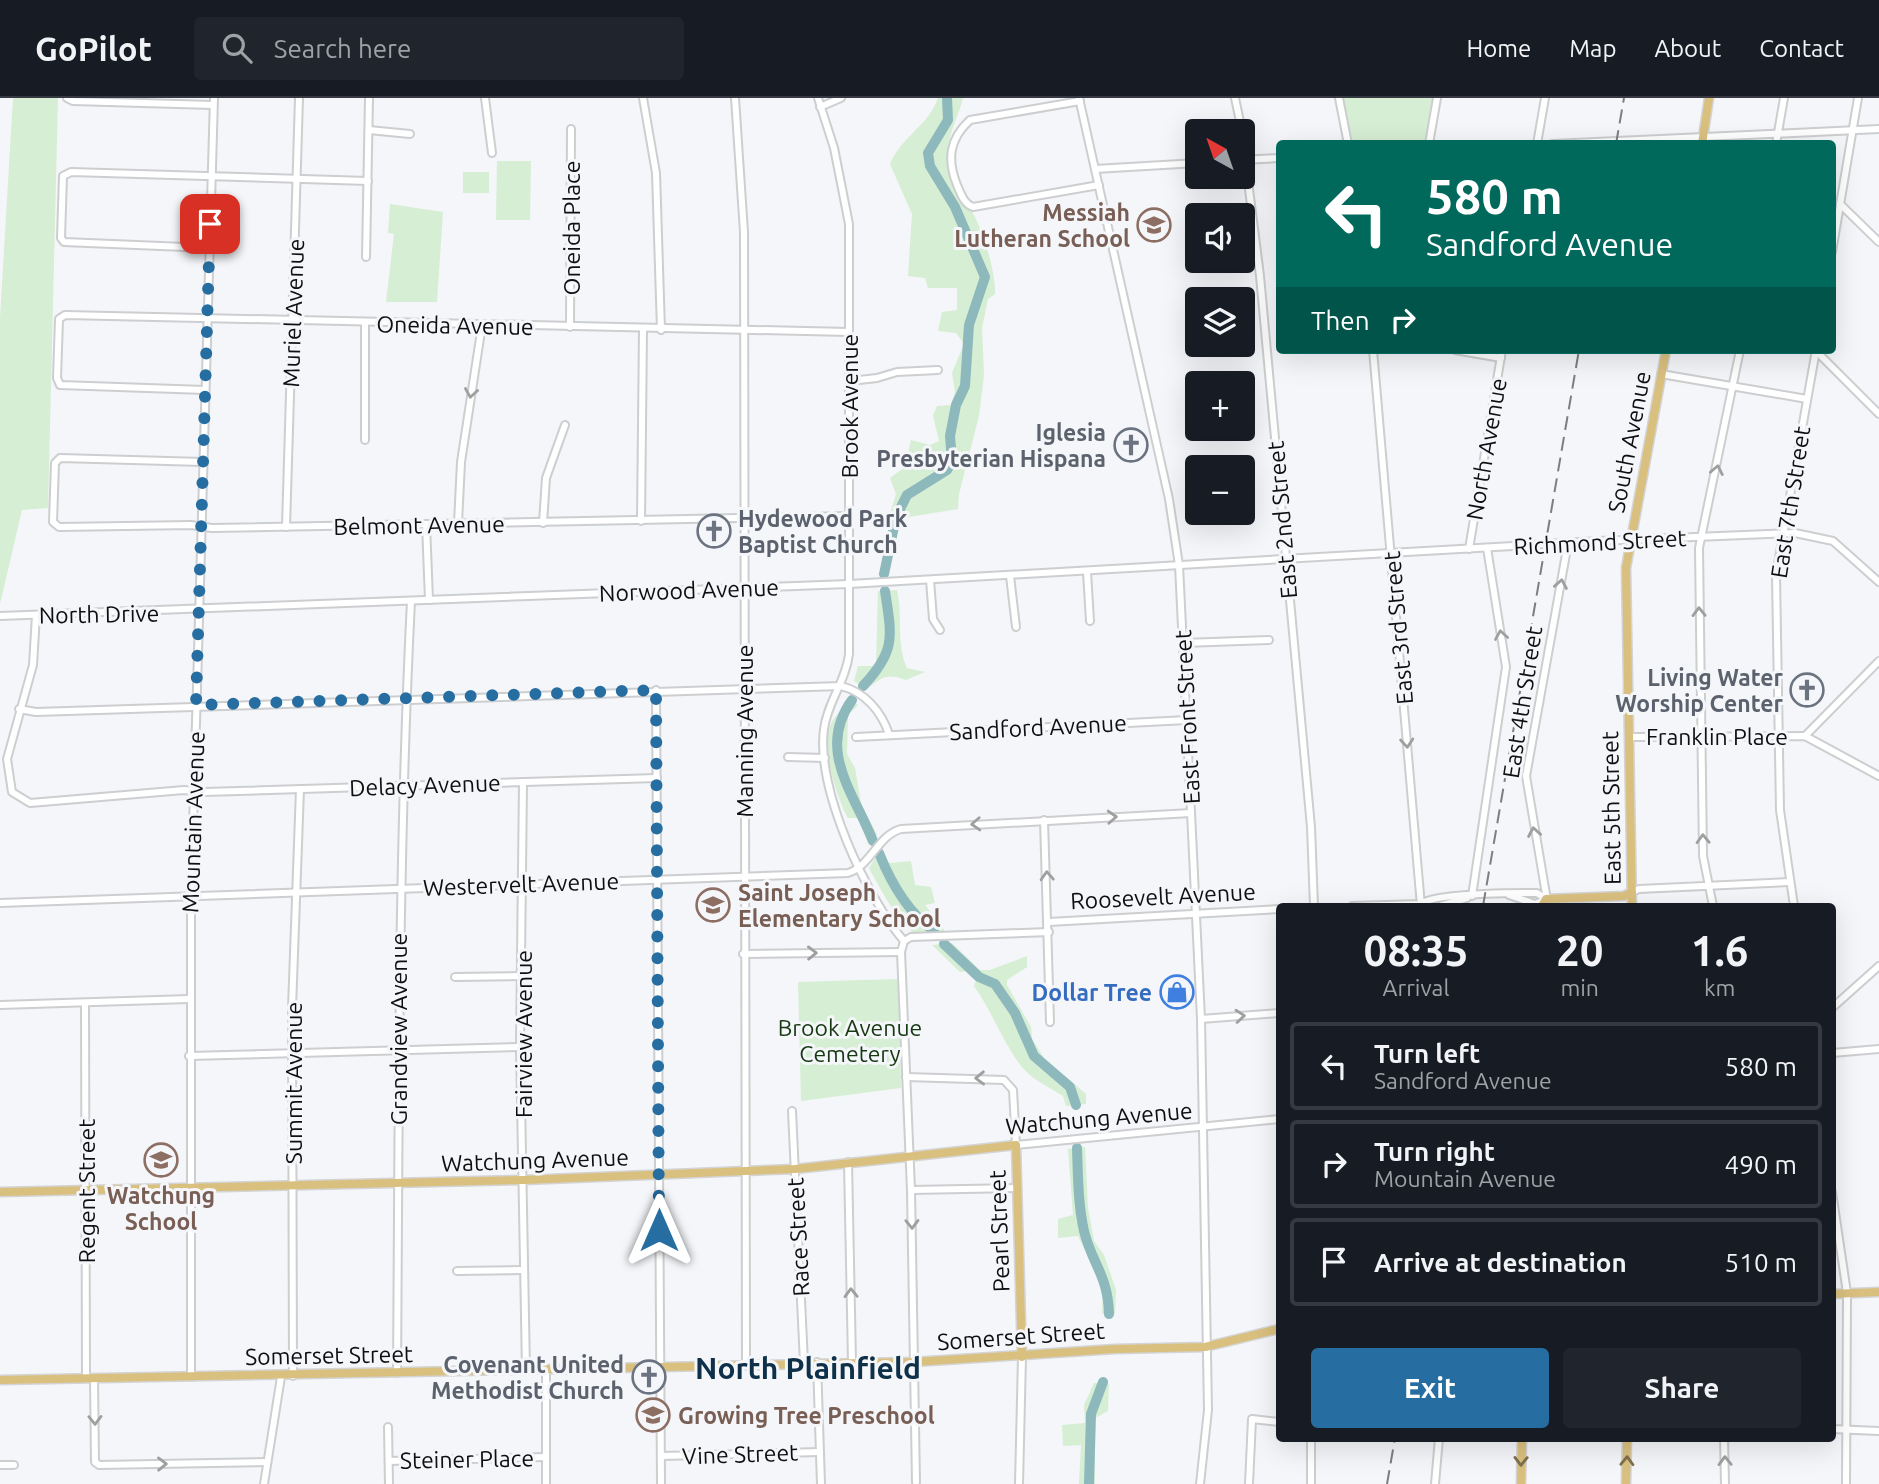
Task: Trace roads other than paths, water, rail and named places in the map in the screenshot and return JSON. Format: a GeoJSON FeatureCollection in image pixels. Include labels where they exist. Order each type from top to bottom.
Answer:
{"type":"FeatureCollection","features":[{"type":"Feature","properties":{"kind":"main road"},"geometry":{"type":"LineString","coordinates":[[1702,140],[1709,98]]}},
{"type":"Feature","properties":{"kind":"main road","name":"South Avenue"},"geometry":{"type":"LineString","coordinates":[[1630,541],[1665,354]]}},
{"type":"Feature","properties":{"kind":"main road","name":"East 5th Street"},"geometry":{"type":"LineString","coordinates":[[1630,541],[1626,568],[1632,903]]}},
{"type":"Feature","properties":{"kind":"main road"},"geometry":{"type":"LineString","coordinates":[[1555,903],[1624,896],[1632,892]]}},
{"type":"Feature","properties":{"kind":"main road","name":"Watchung Avenue"},"geometry":{"type":"LineString","coordinates":[[0,1192],[399,1184],[795,1169],[1016,1144]]}},
{"type":"Feature","properties":{"kind":"main road","name":"Pearl Street"},"geometry":{"type":"LineString","coordinates":[[1016,1144],[1022,1357]]}},
{"type":"Feature","properties":{"kind":"main road"},"geometry":{"type":"LineString","coordinates":[[1836,1294],[1879,1292]]}},
{"type":"Feature","properties":{"kind":"main road","name":"Somerset Street"},"geometry":{"type":"LineString","coordinates":[[0,1380],[281,1377],[817,1362],[914,1362],[1115,1349],[1205,1347],[1276,1330]]}},
{"type":"Feature","properties":{"kind":"main road"},"geometry":{"type":"LineString","coordinates":[[1521,1442],[1521,1484]]}},
{"type":"Feature","properties":{"kind":"main road"},"geometry":{"type":"LineString","coordinates":[[1626,1484],[1627,1442]]}},
{"type":"Feature","properties":{"kind":"street"},"geometry":{"type":"LineString","coordinates":[[67,98],[214,102]]}},
{"type":"Feature","properties":{"kind":"street","name":"Muriel Avenue"},"geometry":{"type":"LineString","coordinates":[[286,527],[299,98]]}},
{"type":"Feature","properties":{"kind":"street"},"geometry":{"type":"LineString","coordinates":[[366,257],[369,98]]}},
{"type":"Feature","properties":{"kind":"street"},"geometry":{"type":"LineString","coordinates":[[485,98],[492,153]]}},
{"type":"Feature","properties":{"kind":"street"},"geometry":{"type":"LineString","coordinates":[[643,98],[656,173],[661,330]]}},
{"type":"Feature","properties":{"kind":"street","name":"Manning Avenue"},"geometry":{"type":"LineString","coordinates":[[735,98],[744,232],[743,954],[747,1364]]}},
{"type":"Feature","properties":{"kind":"street","name":"Brook Avenue"},"geometry":{"type":"LineString","coordinates":[[818,98],[848,205],[850,381],[849,654],[841,686],[824,728],[825,758],[845,838],[859,869],[904,941]]}},
{"type":"Feature","properties":{"kind":"street"},"geometry":{"type":"LineString","coordinates":[[820,107],[841,98]]}},
{"type":"Feature","properties":{"kind":"street","name":"East 2nd Street"},"geometry":{"type":"LineString","coordinates":[[1235,98],[1239,119]]}},
{"type":"Feature","properties":{"kind":"street"},"geometry":{"type":"LineString","coordinates":[[1339,98],[1347,140]]}},
{"type":"Feature","properties":{"kind":"street"},"geometry":{"type":"LineString","coordinates":[[1430,140],[1437,98]]}},
{"type":"Feature","properties":{"kind":"street"},"geometry":{"type":"LineString","coordinates":[[1538,140],[1545,98]]}},
{"type":"Feature","properties":{"kind":"street"},"geometry":{"type":"LineString","coordinates":[[1777,140],[1784,98]]}},
{"type":"Feature","properties":{"kind":"street"},"geometry":{"type":"LineString","coordinates":[[1836,228],[1858,98]]}},
{"type":"Feature","properties":{"kind":"street"},"geometry":{"type":"LineString","coordinates":[[1080,100],[970,120],[953,140],[950,154],[952,169],[964,200],[973,207],[1099,185]]}},
{"type":"Feature","properties":{"kind":"street","name":"East Front Street"},"geometry":{"type":"LineString","coordinates":[[1080,100],[1171,507],[1178,565],[1201,1019],[1207,1421],[1200,1484]]}},
{"type":"Feature","properties":{"kind":"street","name":"Mountain Avenue"},"geometry":{"type":"LineString","coordinates":[[191,1377],[189,999],[214,102]]}},
{"type":"Feature","properties":{"kind":"street","name":"Oneida Place"},"geometry":{"type":"LineString","coordinates":[[570,327],[571,129]]}},
{"type":"Feature","properties":{"kind":"street"},"geometry":{"type":"LineString","coordinates":[[1713,140],[1879,129]]}},
{"type":"Feature","properties":{"kind":"street"},"geometry":{"type":"LineString","coordinates":[[369,130],[410,134]]}},
{"type":"Feature","properties":{"kind":"street"},"geometry":{"type":"LineString","coordinates":[[1255,159],[1276,158]]}},
{"type":"Feature","properties":{"kind":"street"},"geometry":{"type":"LineString","coordinates":[[1095,169],[1185,164]]}},
{"type":"Feature","properties":{"kind":"street"},"geometry":{"type":"LineString","coordinates":[[209,248],[64,242],[61,226],[65,174],[368,181]]}},
{"type":"Feature","properties":{"kind":"street","name":"East 2nd Street"},"geometry":{"type":"LineString","coordinates":[[1248,189],[1311,827],[1314,903]]}},
{"type":"Feature","properties":{"kind":"street"},"geometry":{"type":"LineString","coordinates":[[1840,204],[1879,242]]}},
{"type":"Feature","properties":{"kind":"street","name":"Oneida Avenue"},"geometry":{"type":"LineString","coordinates":[[205,390],[60,385],[57,378],[59,323],[62,316],[849,332]]}},
{"type":"Feature","properties":{"kind":"street"},"geometry":{"type":"LineString","coordinates":[[365,323],[365,440]]}},
{"type":"Feature","properties":{"kind":"street"},"geometry":{"type":"LineString","coordinates":[[458,523],[461,462],[482,325]]}},
{"type":"Feature","properties":{"kind":"street"},"geometry":{"type":"LineString","coordinates":[[641,522],[643,329]]}},
{"type":"Feature","properties":{"kind":"street","name":"East 3rd Street"},"geometry":{"type":"LineString","coordinates":[[1373,354],[1422,903]]}},
{"type":"Feature","properties":{"kind":"street","name":"North Avenue"},"geometry":{"type":"LineString","coordinates":[[1469,549],[1502,354]]}},
{"type":"Feature","properties":{"kind":"street"},"geometry":{"type":"LineString","coordinates":[[1713,903],[1703,856],[1699,548],[1739,354]]}},
{"type":"Feature","properties":{"kind":"street","name":"East 7th Street"},"geometry":{"type":"LineString","coordinates":[[1794,903],[1780,810],[1776,575],[1815,354]]}},
{"type":"Feature","properties":{"kind":"street"},"geometry":{"type":"LineString","coordinates":[[1820,354],[1879,414]]}},
{"type":"Feature","properties":{"kind":"street"},"geometry":{"type":"LineString","coordinates":[[850,381],[877,378],[897,372],[938,370]]}},
{"type":"Feature","properties":{"kind":"street"},"geometry":{"type":"LineString","coordinates":[[1661,374],[1807,398]]}},
{"type":"Feature","properties":{"kind":"street"},"geometry":{"type":"LineString","coordinates":[[543,523],[546,478],[565,425]]}},
{"type":"Feature","properties":{"kind":"street","name":"Belmont Avenue"},"geometry":{"type":"LineString","coordinates":[[203,461],[56,460],[52,518],[59,527],[286,527],[849,516]]}},
{"type":"Feature","properties":{"kind":"street"},"geometry":{"type":"LineString","coordinates":[[426,524],[429,600]]}},
{"type":"Feature","properties":{"kind":"street","name":"Richmond Street"},"geometry":{"type":"LineString","coordinates":[[1178,565],[1782,534],[1818,536],[1833,541],[1879,582]]}},
{"type":"Feature","properties":{"kind":"street","name":"East 4th Street"},"geometry":{"type":"LineString","coordinates":[[1545,903],[1526,776],[1568,543]]}},
{"type":"Feature","properties":{"kind":"street"},"geometry":{"type":"LineString","coordinates":[[1472,896],[1506,667],[1487,548]]}},
{"type":"Feature","properties":{"kind":"street","name":"Norwood Avenue"},"geometry":{"type":"LineString","coordinates":[[199,610],[897,582],[1178,565]]}},
{"type":"Feature","properties":{"kind":"street"},"geometry":{"type":"LineString","coordinates":[[1087,572],[1090,621]]}},
{"type":"Feature","properties":{"kind":"street"},"geometry":{"type":"LineString","coordinates":[[1010,576],[1016,626]]}},
{"type":"Feature","properties":{"kind":"street"},"geometry":{"type":"LineString","coordinates":[[930,580],[933,618],[940,629]]}},
{"type":"Feature","properties":{"kind":"street","name":"Grandview Avenue"},"geometry":{"type":"LineString","coordinates":[[397,1373],[400,887],[411,601]]}},
{"type":"Feature","properties":{"kind":"street","name":"North Drive"},"geometry":{"type":"LineString","coordinates":[[0,616],[199,610]]}},
{"type":"Feature","properties":{"kind":"street"},"geometry":{"type":"LineString","coordinates":[[36,615],[35,653],[19,709],[36,712],[744,687],[841,686],[866,699],[882,716],[889,734]]}},
{"type":"Feature","properties":{"kind":"street"},"geometry":{"type":"LineString","coordinates":[[1183,643],[1269,640]]}},
{"type":"Feature","properties":{"kind":"street"},"geometry":{"type":"LineString","coordinates":[[1805,736],[1879,661]]}},
{"type":"Feature","properties":{"kind":"street"},"geometry":{"type":"LineString","coordinates":[[656,690],[661,1484]]}},
{"type":"Feature","properties":{"kind":"street","name":"Delacy Avenue"},"geometry":{"type":"LineString","coordinates":[[19,709],[9,744],[7,769],[12,792],[30,803],[51,803],[124,793],[657,778]]}},
{"type":"Feature","properties":{"kind":"street","name":"Sandford Avenue"},"geometry":{"type":"LineString","coordinates":[[856,737],[1187,720]]}},
{"type":"Feature","properties":{"kind":"street","name":"Franklin Place"},"geometry":{"type":"LineString","coordinates":[[1629,737],[1805,736],[1879,776]]}},
{"type":"Feature","properties":{"kind":"street"},"geometry":{"type":"LineString","coordinates":[[788,757],[825,758]]}},
{"type":"Feature","properties":{"kind":"street","name":"Fairview Avenue"},"geometry":{"type":"LineString","coordinates":[[523,782],[523,976],[520,1047],[526,1370]]}},
{"type":"Feature","properties":{"kind":"street","name":"Summit Avenue"},"geometry":{"type":"LineString","coordinates":[[293,1376],[292,1053],[300,789]]}},
{"type":"Feature","properties":{"kind":"street"},"geometry":{"type":"LineString","coordinates":[[859,869],[882,843],[901,829],[1191,813]]}},
{"type":"Feature","properties":{"kind":"street"},"geometry":{"type":"LineString","coordinates":[[1044,820],[1050,1021]]}},
{"type":"Feature","properties":{"kind":"street","name":"Westervelt Avenue"},"geometry":{"type":"LineString","coordinates":[[0,903],[400,887],[745,878],[848,873],[859,869]]}},
{"type":"Feature","properties":{"kind":"street"},"geometry":{"type":"LineString","coordinates":[[1632,892],[1639,889],[1790,882]]}},
{"type":"Feature","properties":{"kind":"street"},"geometry":{"type":"LineString","coordinates":[[1424,903],[1427,899],[1456,895],[1537,893],[1544,903]]}},
{"type":"Feature","properties":{"kind":"street"},"geometry":{"type":"LineString","coordinates":[[1450,903],[1472,896]]}},
{"type":"Feature","properties":{"kind":"street","name":"Roosevelt Avenue"},"geometry":{"type":"LineString","coordinates":[[1049,922],[1276,909]]}},
{"type":"Feature","properties":{"kind":"street","name":"Roosevelt Avenue"},"geometry":{"type":"LineString","coordinates":[[904,941],[920,937],[1049,932]]}},
{"type":"Feature","properties":{"kind":"street"},"geometry":{"type":"LineString","coordinates":[[904,941],[901,952],[911,1190],[916,1482]]}},
{"type":"Feature","properties":{"kind":"street"},"geometry":{"type":"LineString","coordinates":[[743,954],[901,952]]}},
{"type":"Feature","properties":{"kind":"street"},"geometry":{"type":"LineString","coordinates":[[1836,1004],[1879,967]]}},
{"type":"Feature","properties":{"kind":"street"},"geometry":{"type":"LineString","coordinates":[[455,977],[523,976]]}},
{"type":"Feature","properties":{"kind":"street"},"geometry":{"type":"LineString","coordinates":[[0,1005],[189,999]]}},
{"type":"Feature","properties":{"kind":"street","name":"Regent Street"},"geometry":{"type":"LineString","coordinates":[[85,1003],[90,1378],[96,1462],[99,1465],[267,1462]]}},
{"type":"Feature","properties":{"kind":"street"},"geometry":{"type":"LineString","coordinates":[[1201,1019],[1276,1013]]}},
{"type":"Feature","properties":{"kind":"street"},"geometry":{"type":"LineString","coordinates":[[189,1056],[520,1047]]}},
{"type":"Feature","properties":{"kind":"street"},"geometry":{"type":"LineString","coordinates":[[1836,1053],[1879,1049]]}},
{"type":"Feature","properties":{"kind":"street","name":"Pearl Street"},"geometry":{"type":"LineString","coordinates":[[906,1077],[1004,1080],[1013,1090],[1016,1144]]}},
{"type":"Feature","properties":{"kind":"street","name":"Race Street"},"geometry":{"type":"LineString","coordinates":[[792,1111],[803,1363]]}},
{"type":"Feature","properties":{"kind":"street","name":"Watchung Avenue"},"geometry":{"type":"LineString","coordinates":[[1016,1144],[1202,1129],[1276,1119]]}},
{"type":"Feature","properties":{"kind":"street"},"geometry":{"type":"LineString","coordinates":[[848,1163],[852,1362]]}},
{"type":"Feature","properties":{"kind":"street"},"geometry":{"type":"LineString","coordinates":[[911,1190],[1017,1188]]}},
{"type":"Feature","properties":{"kind":"street"},"geometry":{"type":"LineString","coordinates":[[1836,1219],[1847,1293],[1846,1484]]}},
{"type":"Feature","properties":{"kind":"street"},"geometry":{"type":"LineString","coordinates":[[457,1271],[523,1270]]}},
{"type":"Feature","properties":{"kind":"street"},"geometry":{"type":"LineString","coordinates":[[1019,1484],[1022,1357]]}},
{"type":"Feature","properties":{"kind":"street"},"geometry":{"type":"LineString","coordinates":[[817,1362],[821,1484]]}},
{"type":"Feature","properties":{"kind":"street"},"geometry":{"type":"LineString","coordinates":[[546,1370],[547,1484]]}},
{"type":"Feature","properties":{"kind":"street"},"geometry":{"type":"LineString","coordinates":[[264,1484],[281,1377]]}},
{"type":"Feature","properties":{"kind":"street"},"geometry":{"type":"LineString","coordinates":[[1249,1484],[1252,1419],[1276,1422]]}},
{"type":"Feature","properties":{"kind":"street"},"geometry":{"type":"LineString","coordinates":[[388,1427],[389,1484]]}},
{"type":"Feature","properties":{"kind":"street"},"geometry":{"type":"LineString","coordinates":[[1836,1429],[1879,1431]]}},
{"type":"Feature","properties":{"kind":"street"},"geometry":{"type":"LineString","coordinates":[[1311,1442],[1311,1484]]}},
{"type":"Feature","properties":{"kind":"street"},"geometry":{"type":"LineString","coordinates":[[1435,1484],[1439,1442]]}},
{"type":"Feature","properties":{"kind":"street"},"geometry":{"type":"LineString","coordinates":[[1724,1442],[1725,1484]]}},
{"type":"Feature","properties":{"kind":"street","name":"Vine Street"},"geometry":{"type":"LineString","coordinates":[[661,1456],[820,1452]]}},
{"type":"Feature","properties":{"kind":"street","name":"Steiner Place"},"geometry":{"type":"LineString","coordinates":[[389,1461],[546,1457]]}},
{"type":"Feature","properties":{"kind":"street"},"geometry":{"type":"LineString","coordinates":[[0,1465],[14,1465]]}},
{"type":"Feature","properties":{"kind":"waterway"},"geometry":{"type":"LineString","coordinates":[[884,574],[896,517],[907,495],[947,470],[952,461],[950,436],[956,405],[965,386],[969,325],[985,277],[955,207],[930,166],[928,153],[948,120],[947,98]]}},
{"type":"Feature","properties":{"kind":"waterway"},"geometry":{"type":"LineString","coordinates":[[863,686],[881,663],[889,643],[885,591]]}},
{"type":"Feature","properties":{"kind":"waterway"},"geometry":{"type":"LineString","coordinates":[[852,700],[842,718],[837,736],[838,754],[842,771],[873,841]]}},
{"type":"Feature","properties":{"kind":"waterway"},"geometry":{"type":"LineString","coordinates":[[879,853],[901,896],[916,915],[934,931]]}},
{"type":"Feature","properties":{"kind":"waterway"},"geometry":{"type":"LineString","coordinates":[[944,944],[979,977],[995,984],[1015,1013],[1034,1056],[1070,1087],[1076,1105]]}},
{"type":"Feature","properties":{"kind":"waterway"},"geometry":{"type":"LineString","coordinates":[[1077,1148],[1082,1221],[1087,1242],[1106,1289],[1109,1314]]}},
{"type":"Feature","properties":{"kind":"waterway"},"geometry":{"type":"LineString","coordinates":[[1089,1484],[1091,1414],[1103,1382]]}},
{"type":"Feature","properties":{"kind":"railway"},"geometry":{"type":"LineString","coordinates":[[1617,140],[1624,98]]}},
{"type":"Feature","properties":{"kind":"railway"},"geometry":{"type":"LineString","coordinates":[[1484,903],[1578,354]]}},
{"type":"Feature","properties":{"kind":"railway"},"geometry":{"type":"LineString","coordinates":[[1387,1484],[1394,1442]]}},
{"type":"Feature","properties":{"kind":"place","name":"Messiah Lutheran School"},"geometry":{"type":"Point","coordinates":[1154,225]}},
{"type":"Feature","properties":{"kind":"place","name":"Iglesia Presbyterian Hispana"},"geometry":{"type":"Point","coordinates":[1131,445]}},
{"type":"Feature","properties":{"kind":"place","name":"Hydewood Park Baptist Church"},"geometry":{"type":"Point","coordinates":[714,531]}},
{"type":"Feature","properties":{"kind":"place","name":"Living Water Worship Center"},"geometry":{"type":"Point","coordinates":[1807,690]}},
{"type":"Feature","properties":{"kind":"place","name":"Saint Joseph Elementary School"},"geometry":{"type":"Point","coordinates":[713,905]}},
{"type":"Feature","properties":{"kind":"place","name":"Dollar Tree"},"geometry":{"type":"Point","coordinates":[1177,992]}},
{"type":"Feature","properties":{"kind":"place","name":"Watchung School"},"geometry":{"type":"Point","coordinates":[161,1160]}},
{"type":"Feature","properties":{"kind":"place","name":"Covenant United Methodist Church"},"geometry":{"type":"Point","coordinates":[649,1377]}},
{"type":"Feature","properties":{"kind":"place","name":"Growing Tree Preschool"},"geometry":{"type":"Point","coordinates":[653,1415]}},
{"type":"Feature","properties":{"kind":"district","name":"North Plainfield"},"geometry":{"type":"Point","coordinates":[808,1368]}},
{"type":"Feature","properties":{"kind":"park label","name":"Brook Avenue Cemetery"},"geometry":{"type":"Point","coordinates":[850,1040]}}]}
